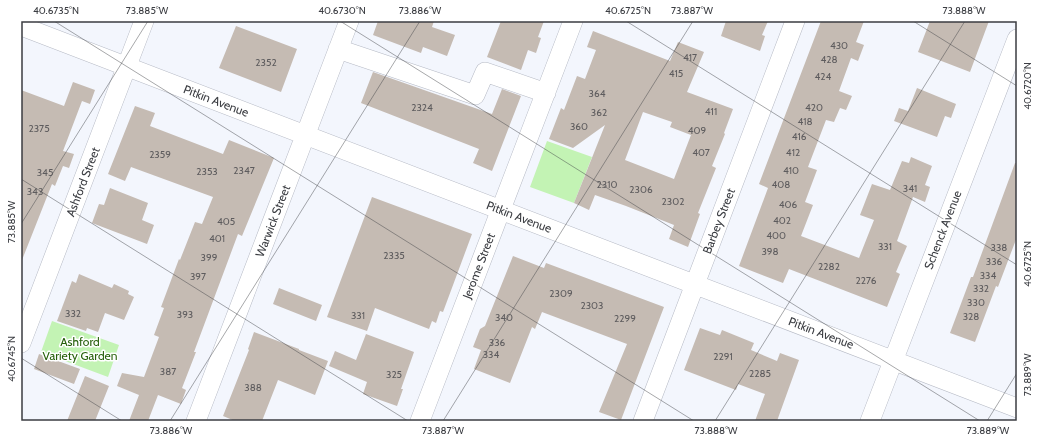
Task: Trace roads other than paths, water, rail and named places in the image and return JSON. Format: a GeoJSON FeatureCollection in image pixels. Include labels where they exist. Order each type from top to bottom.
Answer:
{"type":"FeatureCollection","features":[{"type":"Feature","properties":{"kind":"street","name":"Ashford Street"},"geometry":{"type":"LineString","coordinates":[[21,343],[144,21]]}},
{"type":"Feature","properties":{"kind":"street","name":"Warwick Street"},"geometry":{"type":"LineString","coordinates":[[196,421],[349,21]]}},
{"type":"Feature","properties":{"kind":"street","name":"Jerome Street"},"geometry":{"type":"LineString","coordinates":[[420,421],[574,21]]}},
{"type":"Feature","properties":{"kind":"street","name":"Barbey Street"},"geometry":{"type":"LineString","coordinates":[[643,421],[796,21]]}},
{"type":"Feature","properties":{"kind":"street","name":"Pitkin Avenue"},"geometry":{"type":"LineString","coordinates":[[21,26],[1017,408]]}},
{"type":"Feature","properties":{"kind":"street","name":"Schenck Avenue"},"geometry":{"type":"LineString","coordinates":[[870,421],[1017,39]]}},
{"type":"Feature","properties":{"kind":"street"},"geometry":{"type":"LineString","coordinates":[[338,49],[475,95],[485,72],[546,93]]}},
{"type":"Feature","properties":{"kind":"park label","name":"Ashford Variety Garden"},"geometry":{"type":"Point","coordinates":[80,349]}}]}
